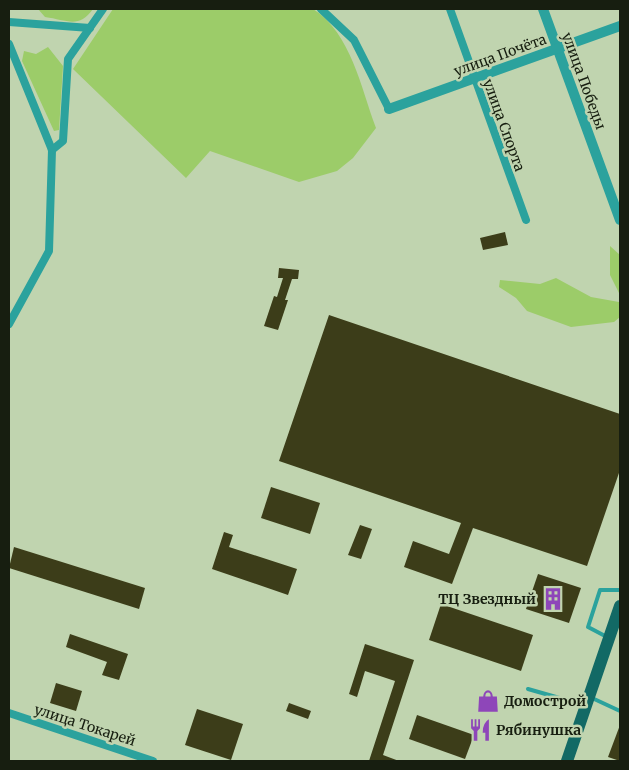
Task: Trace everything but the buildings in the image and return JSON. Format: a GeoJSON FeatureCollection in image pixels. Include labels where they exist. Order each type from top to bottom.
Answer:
{"type":"FeatureCollection","features":[{"type":"Feature","properties":{"kind":"main road"},"geometry":{"type":"LineString","coordinates":[[567,761],[613,635],[620,606]]}},
{"type":"Feature","properties":{"kind":"street"},"geometry":{"type":"LineString","coordinates":[[52,150],[63,141],[68,59],[103,9]]}},
{"type":"Feature","properties":{"kind":"street"},"geometry":{"type":"LineString","coordinates":[[320,9],[354,40],[389,109]]}},
{"type":"Feature","properties":{"kind":"street","name":"улица Спорта"},"geometry":{"type":"LineString","coordinates":[[450,9],[526,220]]}},
{"type":"Feature","properties":{"kind":"street","name":"улица Победы"},"geometry":{"type":"LineString","coordinates":[[543,9],[620,220]]}},
{"type":"Feature","properties":{"kind":"street"},"geometry":{"type":"LineString","coordinates":[[9,22],[90,28]]}},
{"type":"Feature","properties":{"kind":"street","name":"улица Почёта"},"geometry":{"type":"LineString","coordinates":[[389,109],[620,26]]}},
{"type":"Feature","properties":{"kind":"street"},"geometry":{"type":"LineString","coordinates":[[9,44],[52,150],[49,251],[9,324]]}},
{"type":"Feature","properties":{"kind":"street","name":"улица Токарей"},"geometry":{"type":"LineString","coordinates":[[9,713],[140,760],[153,761]]}},
{"type":"Feature","properties":{"kind":"lane"},"geometry":{"type":"LineString","coordinates":[[613,635],[588,627],[600,590],[620,590]]}},
{"type":"Feature","properties":{"kind":"lane"},"geometry":{"type":"LineString","coordinates":[[528,689],[588,701],[620,711]]}},
{"type":"Feature","properties":{"kind":"green space"},"geometry":{"type":"Polygon","coordinates":[[[38,9],[93,9],[83,19],[72,22],[45,17],[38,9]]]}},
{"type":"Feature","properties":{"kind":"green space"},"geometry":{"type":"Polygon","coordinates":[[[113,9],[313,9],[326,19],[346,47],[376,128],[353,158],[337,171],[299,182],[210,151],[186,178],[73,69],[113,9]]]}},
{"type":"Feature","properties":{"kind":"green space"},"geometry":{"type":"Polygon","coordinates":[[[48,47],[63,66],[59,130],[54,131],[22,61],[24,51],[36,54],[48,47]]]}},
{"type":"Feature","properties":{"kind":"green space"},"geometry":{"type":"Polygon","coordinates":[[[610,246],[620,255],[620,295],[610,275],[610,246]]]}},
{"type":"Feature","properties":{"kind":"green space"},"geometry":{"type":"Polygon","coordinates":[[[556,278],[591,297],[619,302],[620,317],[614,322],[571,327],[527,311],[516,298],[499,287],[500,280],[540,284],[556,278]]]}},
{"type":"Feature","properties":{"kind":"place","name":"ТЦ Звездный"},"geometry":{"type":"Point","coordinates":[553,599]}},
{"type":"Feature","properties":{"kind":"place","name":"Домострой"},"geometry":{"type":"Point","coordinates":[488,701]}},
{"type":"Feature","properties":{"kind":"place","name":"Рябинушка"},"geometry":{"type":"Point","coordinates":[480,730]}}]}
